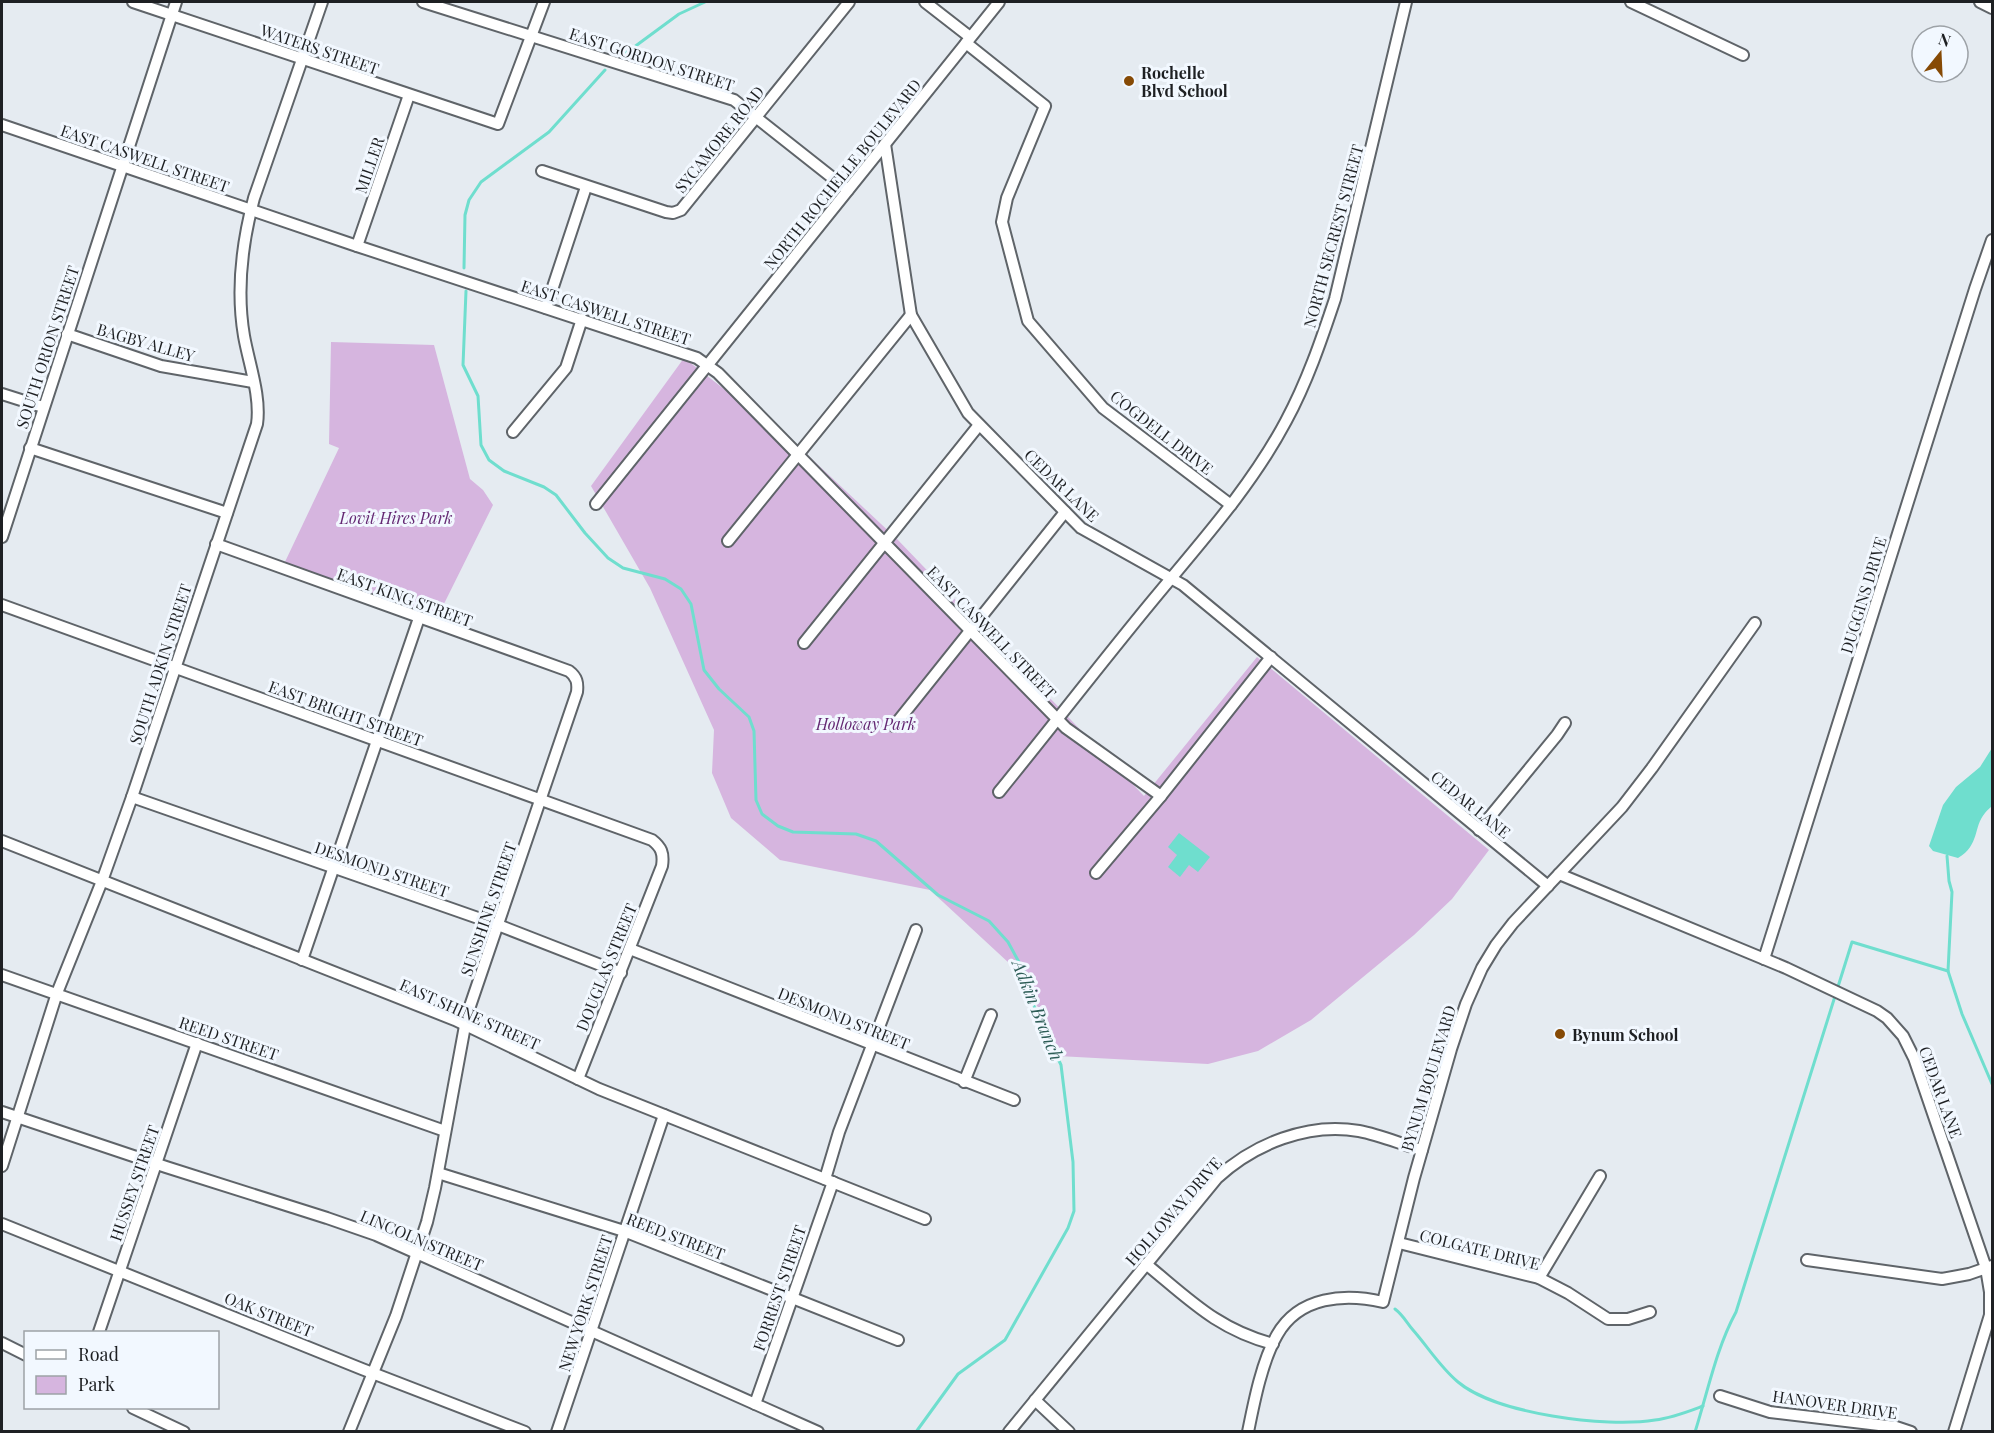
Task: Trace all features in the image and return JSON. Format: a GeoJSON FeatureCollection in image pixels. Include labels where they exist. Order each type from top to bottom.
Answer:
{"type":"FeatureCollection","features":[{"type":"Feature","properties":{"kind":"street","name":"WATERS STREET"},"geometry":{"type":"LineString","coordinates":[[133,2],[498,124],[532,36]]}},
{"type":"Feature","properties":{"kind":"street","name":"SOUTH ORION STREET"},"geometry":{"type":"LineString","coordinates":[[2,537],[176,2]]}},
{"type":"Feature","properties":{"kind":"street","name":"SOUTH ADKIN STREET"},"geometry":{"type":"LineString","coordinates":[[2,1166],[57,993],[102,881],[132,797],[257,424],[258,415],[239,286],[244,239],[251,210],[322,2]]}},
{"type":"Feature","properties":{"kind":"street","name":"EAST GORDON STREET"},"geometry":{"type":"LineString","coordinates":[[423,2],[734,100],[848,190]]}},
{"type":"Feature","properties":{"kind":"street"},"geometry":{"type":"LineString","coordinates":[[532,36],[544,2]]}},
{"type":"Feature","properties":{"kind":"street","name":"SYCAMORE ROAD"},"geometry":{"type":"LineString","coordinates":[[542,171],[586,187],[673,213],[681,210],[849,2]]}},
{"type":"Feature","properties":{"kind":"street"},"geometry":{"type":"LineString","coordinates":[[925,2],[968,40]]}},
{"type":"Feature","properties":{"kind":"street","name":"NORTH ROCHELLE BOULEVARD"},"geometry":{"type":"LineString","coordinates":[[596,504],[999,2]]}},
{"type":"Feature","properties":{"kind":"street","name":"NORTH SECREST STREET"},"geometry":{"type":"LineString","coordinates":[[999,792],[1231,505],[1257,469],[1285,423],[1306,380],[1335,299],[1406,2]]}},
{"type":"Feature","properties":{"kind":"street"},"geometry":{"type":"LineString","coordinates":[[1631,2],[1743,55]]}},
{"type":"Feature","properties":{"kind":"street"},"geometry":{"type":"LineString","coordinates":[[1980,2],[1992,8]]}},
{"type":"Feature","properties":{"kind":"street","name":"COGDELL DRIVE"},"geometry":{"type":"LineString","coordinates":[[968,40],[1045,106],[1007,198],[1002,222],[1028,321],[1103,408],[1231,505]]}},
{"type":"Feature","properties":{"kind":"street","name":"MILLER"},"geometry":{"type":"LineString","coordinates":[[357,246],[409,95]]}},
{"type":"Feature","properties":{"kind":"street","name":"EAST CASWELL STREET"},"geometry":{"type":"LineString","coordinates":[[2,125],[357,246],[697,358],[718,373],[1066,728],[1161,796]]}},
{"type":"Feature","properties":{"kind":"street","name":"CEDAR LANE"},"geometry":{"type":"LineString","coordinates":[[885,144],[911,315],[968,413],[1082,528],[1184,585],[1548,886]]}},
{"type":"Feature","properties":{"kind":"street"},"geometry":{"type":"LineString","coordinates":[[546,308],[586,187]]}},
{"type":"Feature","properties":{"kind":"street","name":"DUGGINS DRIVE"},"geometry":{"type":"LineString","coordinates":[[1764,959],[1971,300],[1992,240]]}},
{"type":"Feature","properties":{"kind":"street"},"geometry":{"type":"LineString","coordinates":[[728,541],[911,315]]}},
{"type":"Feature","properties":{"kind":"street"},"geometry":{"type":"LineString","coordinates":[[513,432],[566,369],[582,320]]}},
{"type":"Feature","properties":{"kind":"street","name":"BAGBY ALLEY"},"geometry":{"type":"LineString","coordinates":[[67,334],[161,366],[253,382]]}},
{"type":"Feature","properties":{"kind":"street"},"geometry":{"type":"LineString","coordinates":[[2,394],[43,407]]}},
{"type":"Feature","properties":{"kind":"street"},"geometry":{"type":"LineString","coordinates":[[804,643],[979,424]]}},
{"type":"Feature","properties":{"kind":"street"},"geometry":{"type":"LineString","coordinates":[[30,447],[227,513]]}},
{"type":"Feature","properties":{"kind":"street"},"geometry":{"type":"LineString","coordinates":[[894,726],[1065,512]]}},
{"type":"Feature","properties":{"kind":"street","name":"EAST KING STREET"},"geometry":{"type":"LineString","coordinates":[[216,544],[569,671],[575,676],[578,684]]}},
{"type":"Feature","properties":{"kind":"street","name":"EAST BRIGHT STREET"},"geometry":{"type":"LineString","coordinates":[[2,605],[652,840],[660,847],[664,857],[662,866]]}},
{"type":"Feature","properties":{"kind":"street"},"geometry":{"type":"LineString","coordinates":[[302,960],[419,618]]}},
{"type":"Feature","properties":{"kind":"street"},"geometry":{"type":"LineString","coordinates":[[1548,886],[1622,807],[1755,623]]}},
{"type":"Feature","properties":{"kind":"street"},"geometry":{"type":"LineString","coordinates":[[1096,873],[1161,796],[1271,657]]}},
{"type":"Feature","properties":{"kind":"street","name":"SUNSHINE STREET"},"geometry":{"type":"LineString","coordinates":[[349,1431],[396,1316],[427,1222],[465,1026],[578,684]]}},
{"type":"Feature","properties":{"kind":"street"},"geometry":{"type":"LineString","coordinates":[[1479,830],[1557,735],[1564,723]]}},
{"type":"Feature","properties":{"kind":"street","name":"DESMOND STREET"},"geometry":{"type":"LineString","coordinates":[[132,797],[498,926],[621,973]]}},
{"type":"Feature","properties":{"kind":"street","name":"EAST SHINE STREET"},"geometry":{"type":"LineString","coordinates":[[2,841],[465,1026],[578,1079],[925,1219]]}},
{"type":"Feature","properties":{"kind":"street","name":"DOUGLAS STREET"},"geometry":{"type":"LineString","coordinates":[[578,1079],[662,866]]}},
{"type":"Feature","properties":{"kind":"street","name":"CEDAR LANE"},"geometry":{"type":"LineString","coordinates":[[1559,874],[1764,959],[1877,1011],[1887,1018],[1903,1036],[1914,1058],[1989,1267],[1990,1315],[1954,1431]]}},
{"type":"Feature","properties":{"kind":"street","name":"BYNUM BOULEVARD"},"geometry":{"type":"LineString","coordinates":[[1273,1344],[1281,1329],[1293,1317],[1322,1301],[1346,1296],[1383,1302],[1422,1150],[1466,1004],[1482,968],[1496,945],[1548,886]]}},
{"type":"Feature","properties":{"kind":"street","name":"FORREST STREET"},"geometry":{"type":"LineString","coordinates":[[755,1404],[829,1180],[839,1132],[916,930]]}},
{"type":"Feature","properties":{"kind":"street","name":"DESMOND STREET"},"geometry":{"type":"LineString","coordinates":[[630,950],[1014,1100]]}},
{"type":"Feature","properties":{"kind":"street","name":"REED STREET"},"geometry":{"type":"LineString","coordinates":[[2,975],[445,1131]]}},
{"type":"Feature","properties":{"kind":"street"},"geometry":{"type":"LineString","coordinates":[[964,1082],[991,1015]]}},
{"type":"Feature","properties":{"kind":"street","name":"HUSSEY STREET"},"geometry":{"type":"LineString","coordinates":[[99,1331],[197,1043]]}},
{"type":"Feature","properties":{"kind":"street","name":"LINCOLN STREET"},"geometry":{"type":"LineString","coordinates":[[2,1112],[156,1164],[336,1220],[417,1252],[818,1431]]}},
{"type":"Feature","properties":{"kind":"street","name":"NEW YORK STREET"},"geometry":{"type":"LineString","coordinates":[[557,1431],[664,1115]]}},
{"type":"Feature","properties":{"kind":"street","name":"HOLLOWAY DRIVE"},"geometry":{"type":"LineString","coordinates":[[1009,1431],[1217,1178],[1234,1164],[1273,1142],[1316,1131],[1360,1131],[1422,1150]]}},
{"type":"Feature","properties":{"kind":"street","name":"REED STREET"},"geometry":{"type":"LineString","coordinates":[[438,1173],[624,1231],[898,1340]]}},
{"type":"Feature","properties":{"kind":"street"},"geometry":{"type":"LineString","coordinates":[[1539,1278],[1600,1176]]}},
{"type":"Feature","properties":{"kind":"street","name":"OAK STREET"},"geometry":{"type":"LineString","coordinates":[[2,1224],[372,1373],[525,1431]]}},
{"type":"Feature","properties":{"kind":"street","name":"COLGATE DRIVE"},"geometry":{"type":"LineString","coordinates":[[1399,1244],[1539,1278],[1608,1319],[1628,1319],[1650,1312]]}},
{"type":"Feature","properties":{"kind":"street"},"geometry":{"type":"LineString","coordinates":[[1807,1260],[1942,1279],[1970,1274],[1989,1267]]}},
{"type":"Feature","properties":{"kind":"street"},"geometry":{"type":"LineString","coordinates":[[1146,1264],[1220,1323],[1251,1338],[1273,1344],[1262,1375],[1248,1431]]}},
{"type":"Feature","properties":{"kind":"street"},"geometry":{"type":"LineString","coordinates":[[2,1343],[24,1354]]}},
{"type":"Feature","properties":{"kind":"street","name":"HANOVER DRIVE"},"geometry":{"type":"LineString","coordinates":[[1720,1396],[1770,1412],[1896,1427],[1911,1431]]}},
{"type":"Feature","properties":{"kind":"street"},"geometry":{"type":"LineString","coordinates":[[1035,1400],[1069,1431]]}},
{"type":"Feature","properties":{"kind":"street"},"geometry":{"type":"LineString","coordinates":[[137,1409],[184,1431]]}},
{"type":"Feature","properties":{"kind":"green space","name":"Lovit Hires Park"},"geometry":{"type":"Polygon","coordinates":[[[331,342],[434,345],[470,479],[483,490],[493,505],[434,624],[284,564],[339,448],[329,444],[331,342]]]}},
{"type":"Feature","properties":{"kind":"green space","name":"Holloway Park"},"geometry":{"type":"Polygon","coordinates":[[[684,358],[799,447],[897,539],[1144,796],[1257,657],[1489,850],[1452,899],[1414,935],[1311,1020],[1258,1051],[1208,1064],[1058,1056],[1047,1021],[1010,964],[930,890],[780,860],[731,818],[712,773],[714,730],[650,588],[591,486],[684,358]]]}},
{"type":"Feature","properties":{"kind":"shaded area"},"geometry":{"type":"Polygon","coordinates":[[[1992,748],[1992,806],[1981,818],[1973,842],[1958,858],[1933,851],[1929,846],[1943,805],[1956,787],[1980,767],[1992,748]]]}},
{"type":"Feature","properties":{"kind":"shaded area"},"geometry":{"type":"Polygon","coordinates":[[[1179,833],[1210,857],[1198,872],[1189,865],[1180,877],[1168,867],[1177,855],[1168,847],[1179,833]]]}},
{"type":"Feature","properties":{"kind":"waterway","name":"Adkin Branch"},"geometry":{"type":"LineString","coordinates":[[626,53],[679,14],[705,2]]}},
{"type":"Feature","properties":{"kind":"waterway","name":"Adkin Branch"},"geometry":{"type":"LineString","coordinates":[[464,268],[465,215],[469,200],[481,182],[549,132],[605,70]]}},
{"type":"Feature","properties":{"kind":"waterway","name":"Adkin Branch"},"geometry":{"type":"LineString","coordinates":[[466,291],[463,365],[478,396],[481,445],[489,460],[504,471],[544,487],[556,495],[585,533],[608,558],[623,568],[665,579],[681,589],[691,604],[704,670],[719,689],[749,717],[754,731],[756,800],[762,814],[778,826],[793,832],[856,834],[876,841],[938,895],[989,921],[1008,942],[1026,975],[1032,1002],[1061,1065],[1073,1162],[1074,1211],[1068,1228],[1005,1340],[958,1374],[916,1432]]}},
{"type":"Feature","properties":{"kind":"waterway"},"geometry":{"type":"LineString","coordinates":[[1947,856],[1952,892],[1948,971],[1962,1014],[1992,1084]]}},
{"type":"Feature","properties":{"kind":"waterway"},"geometry":{"type":"LineString","coordinates":[[1695,1432],[1718,1355],[1736,1312],[1852,942],[1948,971]]}},
{"type":"Feature","properties":{"kind":"waterway"},"geometry":{"type":"LineString","coordinates":[[1395,1309],[1458,1382],[1475,1393],[1498,1403],[1552,1416],[1609,1422],[1661,1419],[1703,1406]]}},
{"type":"Feature","properties":{"kind":"place","name":"Rochelle Blvd School"},"geometry":{"type":"Point","coordinates":[1129,81]}},
{"type":"Feature","properties":{"kind":"place","name":"Bynum School"},"geometry":{"type":"Point","coordinates":[1560,1034]}}]}
